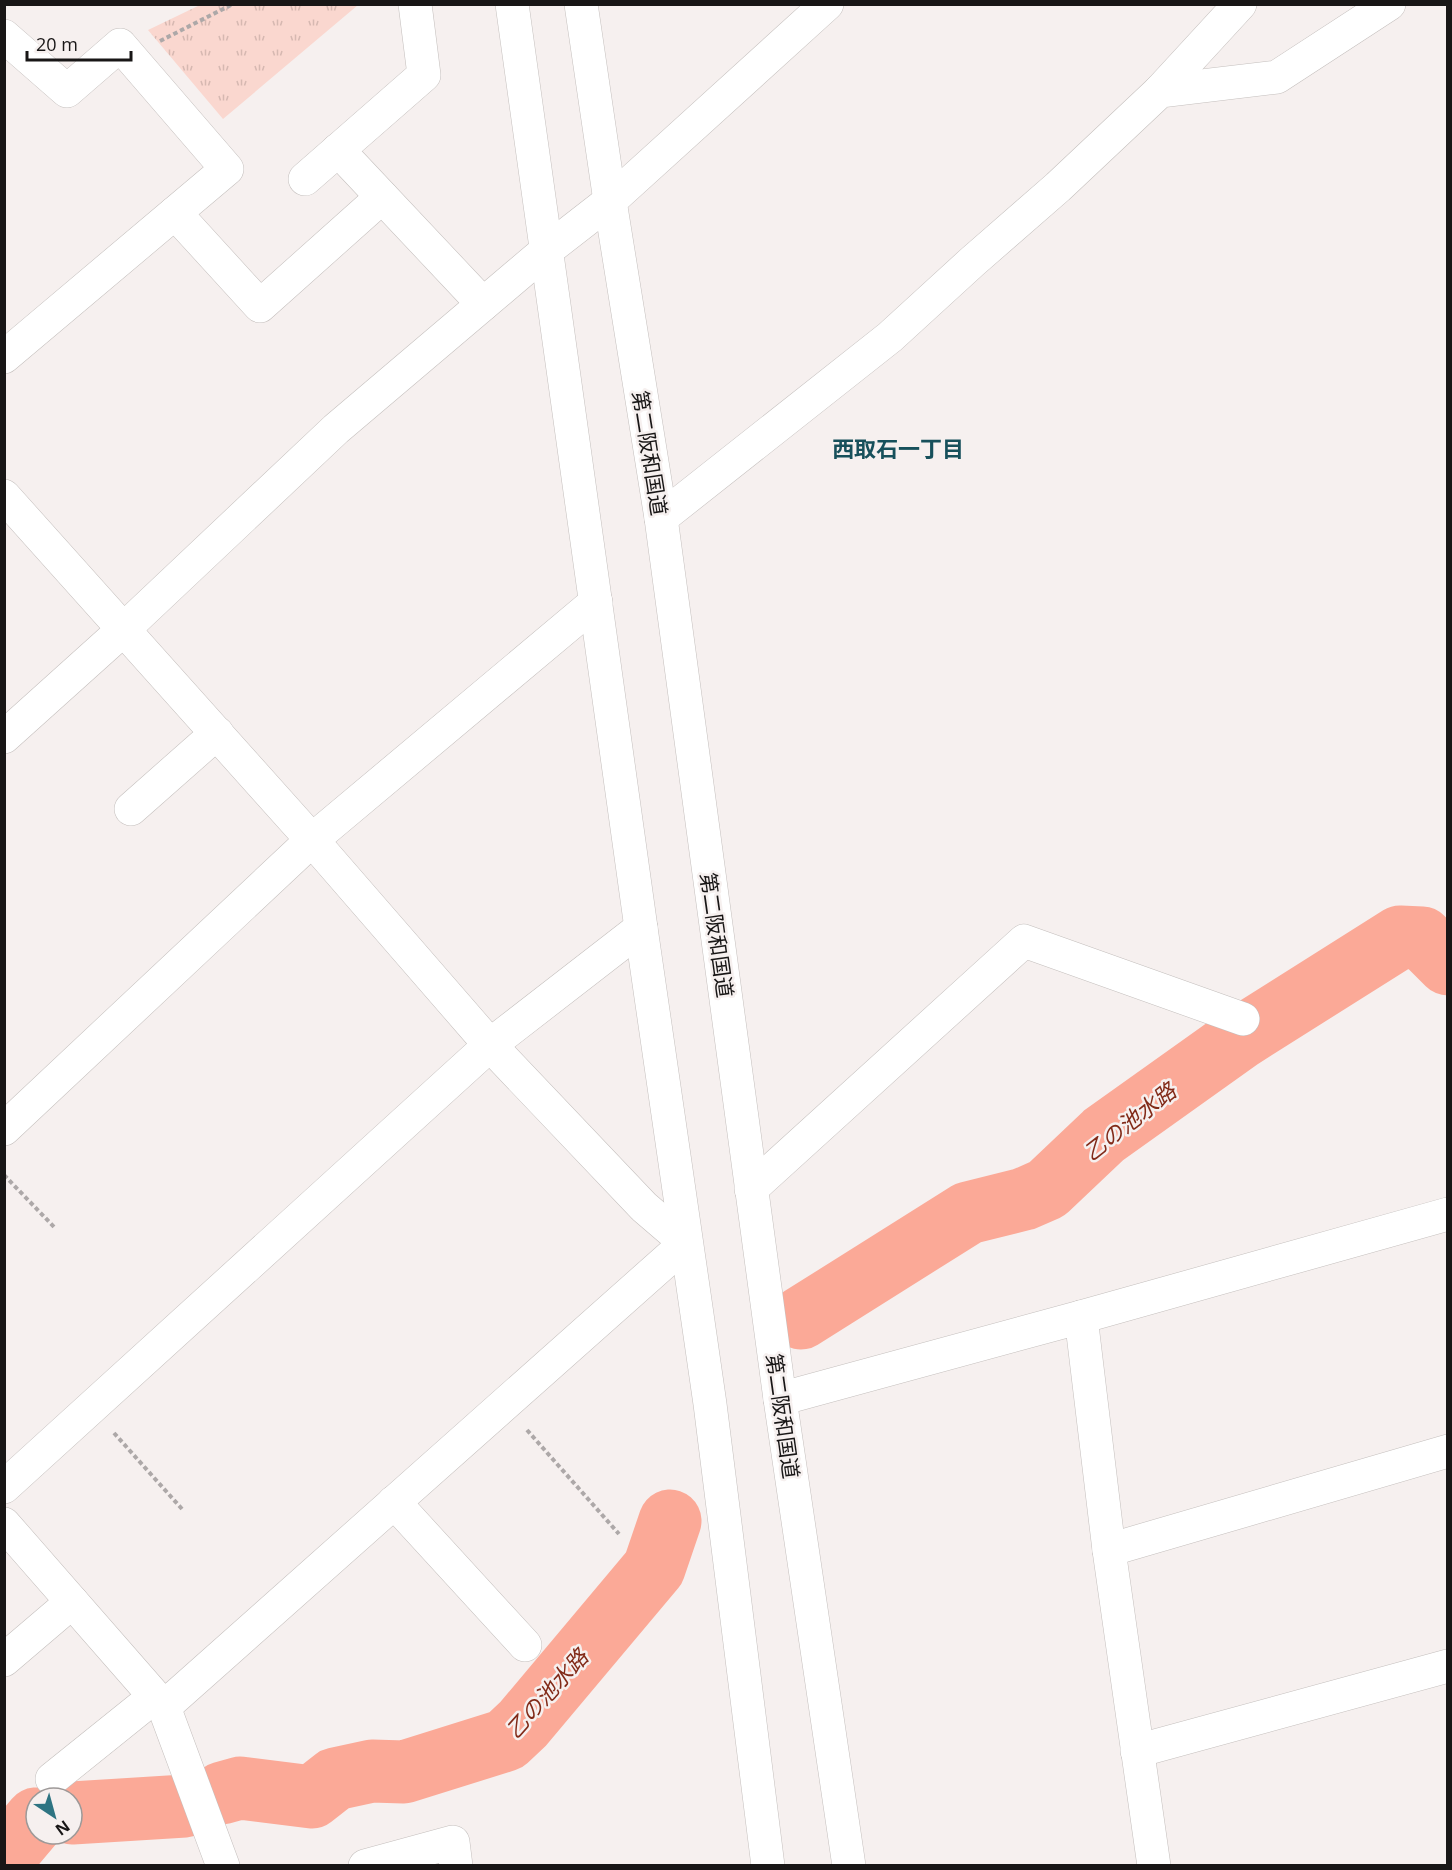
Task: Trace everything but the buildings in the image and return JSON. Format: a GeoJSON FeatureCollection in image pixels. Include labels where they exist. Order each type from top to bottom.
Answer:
{"type":"FeatureCollection","features":[{"type":"Feature","properties":{"kind":"main road"},"geometry":{"type":"LineString","coordinates":[[305,179],[424,75],[414,4]]}},
{"type":"Feature","properties":{"kind":"main road"},"geometry":{"type":"LineString","coordinates":[[512,4],[710,1404],[768,1866]]}},
{"type":"Feature","properties":{"kind":"main road","name":"第二阪和国道"},"geometry":{"type":"LineString","coordinates":[[581,4],[661,518],[780,1399],[849,1866]]}},
{"type":"Feature","properties":{"kind":"main road"},"geometry":{"type":"LineString","coordinates":[[8,727],[123,630],[336,429],[547,250],[610,201],[827,4]]}},
{"type":"Feature","properties":{"kind":"main road"},"geometry":{"type":"LineString","coordinates":[[661,518],[890,338],[1058,187],[1160,91],[1240,4]]}},
{"type":"Feature","properties":{"kind":"main road"},"geometry":{"type":"LineString","coordinates":[[1160,91],[1277,77],[1389,4]]}},
{"type":"Feature","properties":{"kind":"main road"},"geometry":{"type":"LineString","coordinates":[[4,36],[67,91],[120,45],[227,169],[4,357]]}},
{"type":"Feature","properties":{"kind":"main road"},"geometry":{"type":"LineString","coordinates":[[338,150],[483,304]]}},
{"type":"Feature","properties":{"kind":"main road"},"geometry":{"type":"LineString","coordinates":[[175,213],[260,306],[382,197]]}},
{"type":"Feature","properties":{"kind":"main road"},"geometry":{"type":"LineString","coordinates":[[4,496],[312,840],[489,1045],[644,1207],[686,1243]]}},
{"type":"Feature","properties":{"kind":"main road"},"geometry":{"type":"LineString","coordinates":[[4,1129],[312,840],[596,602]]}},
{"type":"Feature","properties":{"kind":"main road"},"geometry":{"type":"LineString","coordinates":[[131,809],[217,734]]}},
{"type":"Feature","properties":{"kind":"main road"},"geometry":{"type":"LineString","coordinates":[[4,1487],[489,1045],[641,928]]}},
{"type":"Feature","properties":{"kind":"main road"},"geometry":{"type":"LineString","coordinates":[[751,1189],[1024,941],[1243,1019]]}},
{"type":"Feature","properties":{"kind":"main road"},"geometry":{"type":"LineString","coordinates":[[780,1399],[1448,1214]]}},
{"type":"Feature","properties":{"kind":"main road"},"geometry":{"type":"LineString","coordinates":[[52,1779],[159,1702],[394,1502],[686,1243]]}},
{"type":"Feature","properties":{"kind":"main road"},"geometry":{"type":"LineString","coordinates":[[1081,1317],[1108,1550],[1154,1866]]}},
{"type":"Feature","properties":{"kind":"main road"},"geometry":{"type":"LineString","coordinates":[[1108,1550],[1448,1452]]}},
{"type":"Feature","properties":{"kind":"main road"},"geometry":{"type":"LineString","coordinates":[[394,1502],[525,1645]]}},
{"type":"Feature","properties":{"kind":"main road"},"geometry":{"type":"LineString","coordinates":[[4,1524],[159,1702],[223,1866]]}},
{"type":"Feature","properties":{"kind":"main road"},"geometry":{"type":"LineString","coordinates":[[4,1660],[72,1602]]}},
{"type":"Feature","properties":{"kind":"main road"},"geometry":{"type":"LineString","coordinates":[[1137,1750],[1448,1666]]}},
{"type":"Feature","properties":{"kind":"main road"},"geometry":{"type":"LineString","coordinates":[[364,1866],[453,1842],[456,1866]]}},
{"type":"Feature","properties":{"kind":"path"},"geometry":{"type":"LineString","coordinates":[[130,57],[234,4]]}},
{"type":"Feature","properties":{"kind":"path"},"geometry":{"type":"LineString","coordinates":[[4,1175],[56,1229]]}},
{"type":"Feature","properties":{"kind":"path"},"geometry":{"type":"LineString","coordinates":[[504,1404],[619,1534]]}},
{"type":"Feature","properties":{"kind":"path"},"geometry":{"type":"LineString","coordinates":[[91,1408],[182,1509]]}},
{"type":"Feature","properties":{"kind":"green space"},"geometry":{"type":"Polygon","coordinates":[[[200,5],[358,5],[223,119],[148,30],[200,5]]]}},
{"type":"Feature","properties":{"kind":"waterway","name":"乙の池水路"},"geometry":{"type":"LineString","coordinates":[[801,1318],[968,1213],[1024,1199],[1047,1189],[1104,1135],[1240,1038],[1400,937],[1422,938],[1448,964]]}},
{"type":"Feature","properties":{"kind":"waterway","name":"乙の池水路"},"geometry":{"type":"LineString","coordinates":[[222,1793],[240,1788],[312,1797],[335,1779],[372,1771],[404,1772],[506,1740],[523,1724],[654,1568],[670,1521]]}},
{"type":"Feature","properties":{"kind":"waterway","name":"乙の池水路"},"geometry":{"type":"LineString","coordinates":[[84,1812],[185,1806]]}},
{"type":"Feature","properties":{"kind":"waterway","name":"乙の池水路"},"geometry":{"type":"LineString","coordinates":[[9,1851],[24,1833]]}},
{"type":"Feature","properties":{"kind":"district","name":"西取石一丁目"},"geometry":{"type":"Point","coordinates":[898,448]}}]}
